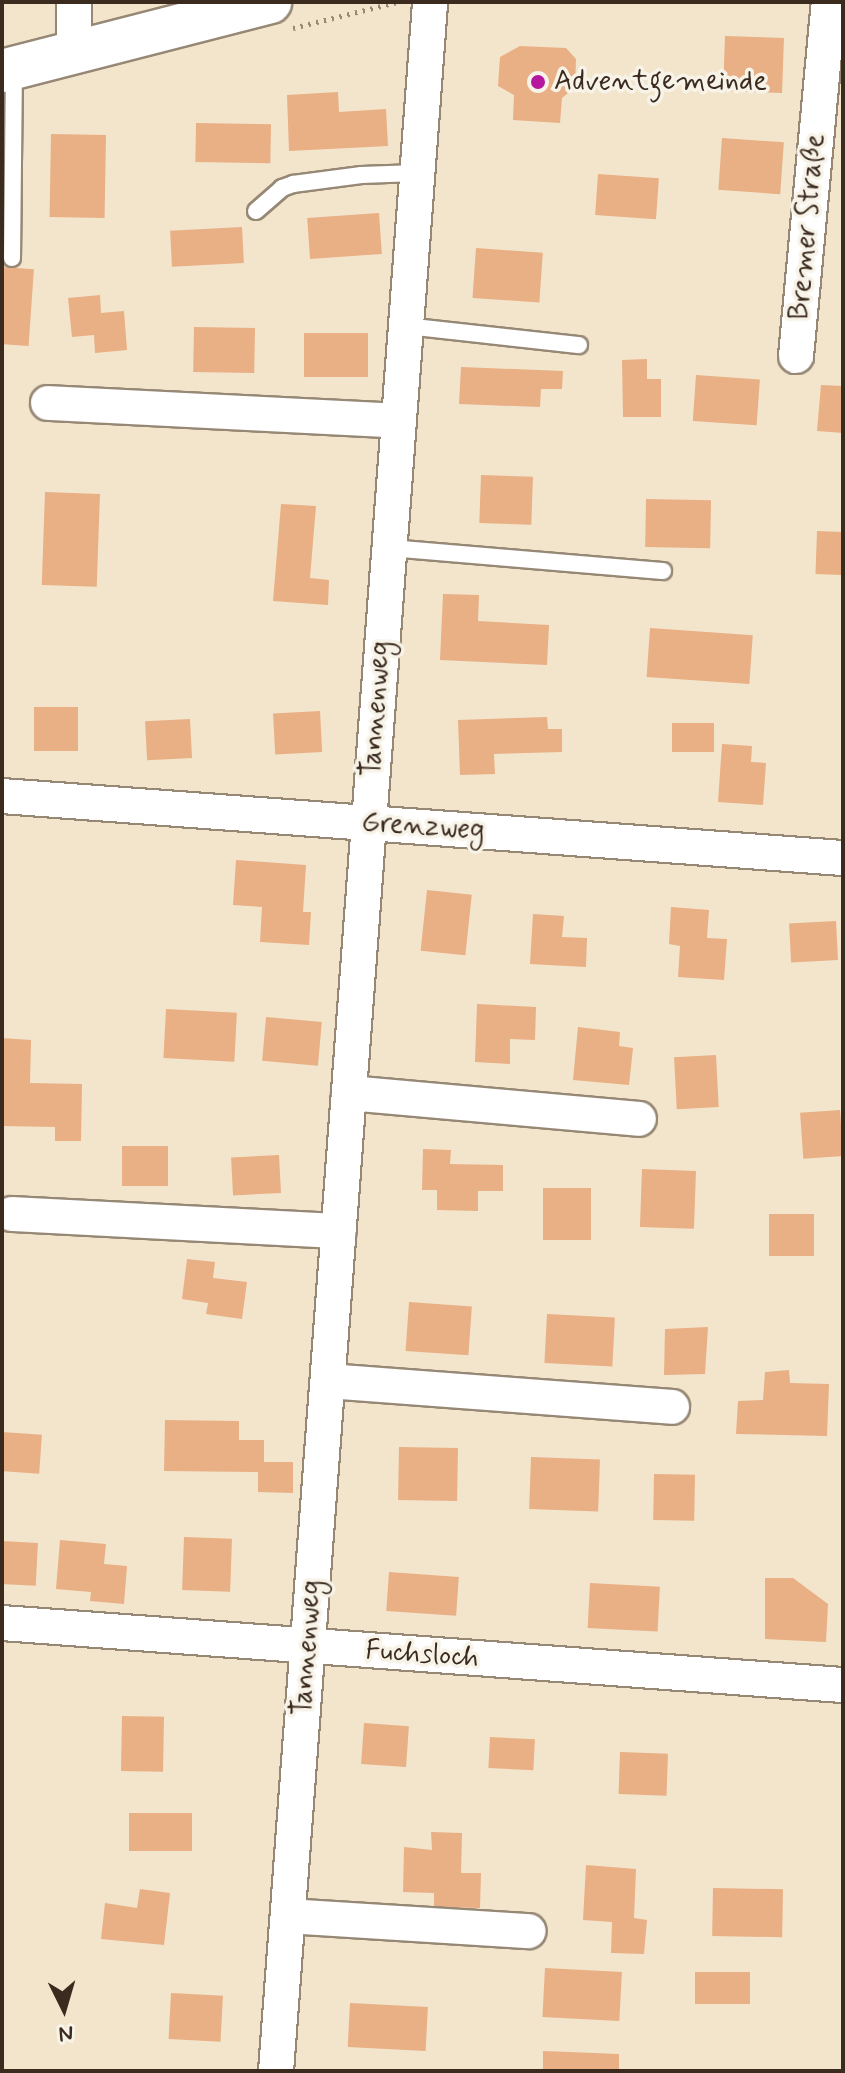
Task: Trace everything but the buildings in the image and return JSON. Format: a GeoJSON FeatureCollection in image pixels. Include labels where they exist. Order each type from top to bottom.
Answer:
{"type":"FeatureCollection","features":[{"type":"Feature","properties":{"kind":"street"},"geometry":{"type":"LineString","coordinates":[[74,2],[74,53]]}},
{"type":"Feature","properties":{"kind":"street"},"geometry":{"type":"LineString","coordinates":[[8,70],[74,53],[186,13],[270,2]]}},
{"type":"Feature","properties":{"kind":"street","name":"Tannenweg"},"geometry":{"type":"LineString","coordinates":[[276,2071],[430,2]]}},
{"type":"Feature","properties":{"kind":"street","name":"Bremer Straße"},"geometry":{"type":"LineString","coordinates":[[796,356],[829,2]]}},
{"type":"Feature","properties":{"kind":"street"},"geometry":{"type":"LineString","coordinates":[[48,403],[399,421]]}},
{"type":"Feature","properties":{"kind":"street","name":"Grenzweg"},"geometry":{"type":"LineString","coordinates":[[2,796],[843,858]]}},
{"type":"Feature","properties":{"kind":"street"},"geometry":{"type":"LineString","coordinates":[[349,1093],[639,1119]]}},
{"type":"Feature","properties":{"kind":"street"},"geometry":{"type":"LineString","coordinates":[[12,1214],[339,1231]]}},
{"type":"Feature","properties":{"kind":"street"},"geometry":{"type":"LineString","coordinates":[[328,1381],[672,1407]]}},
{"type":"Feature","properties":{"kind":"street","name":"Fuchsloch"},"geometry":{"type":"LineString","coordinates":[[2,1623],[843,1685]]}},
{"type":"Feature","properties":{"kind":"street"},"geometry":{"type":"LineString","coordinates":[[288,1916],[529,1931]]}},
{"type":"Feature","properties":{"kind":"lane"},"geometry":{"type":"LineString","coordinates":[[8,70],[12,258]]}},
{"type":"Feature","properties":{"kind":"lane"},"geometry":{"type":"LineString","coordinates":[[256,211],[282,188],[293,184],[361,175],[417,173]]}},
{"type":"Feature","properties":{"kind":"lane"},"geometry":{"type":"LineString","coordinates":[[406,326],[579,345]]}},
{"type":"Feature","properties":{"kind":"lane"},"geometry":{"type":"LineString","coordinates":[[389,548],[663,571]]}},
{"type":"Feature","properties":{"kind":"place","name":"Adventgemeinde"},"geometry":{"type":"Point","coordinates":[538,82]}}]}
